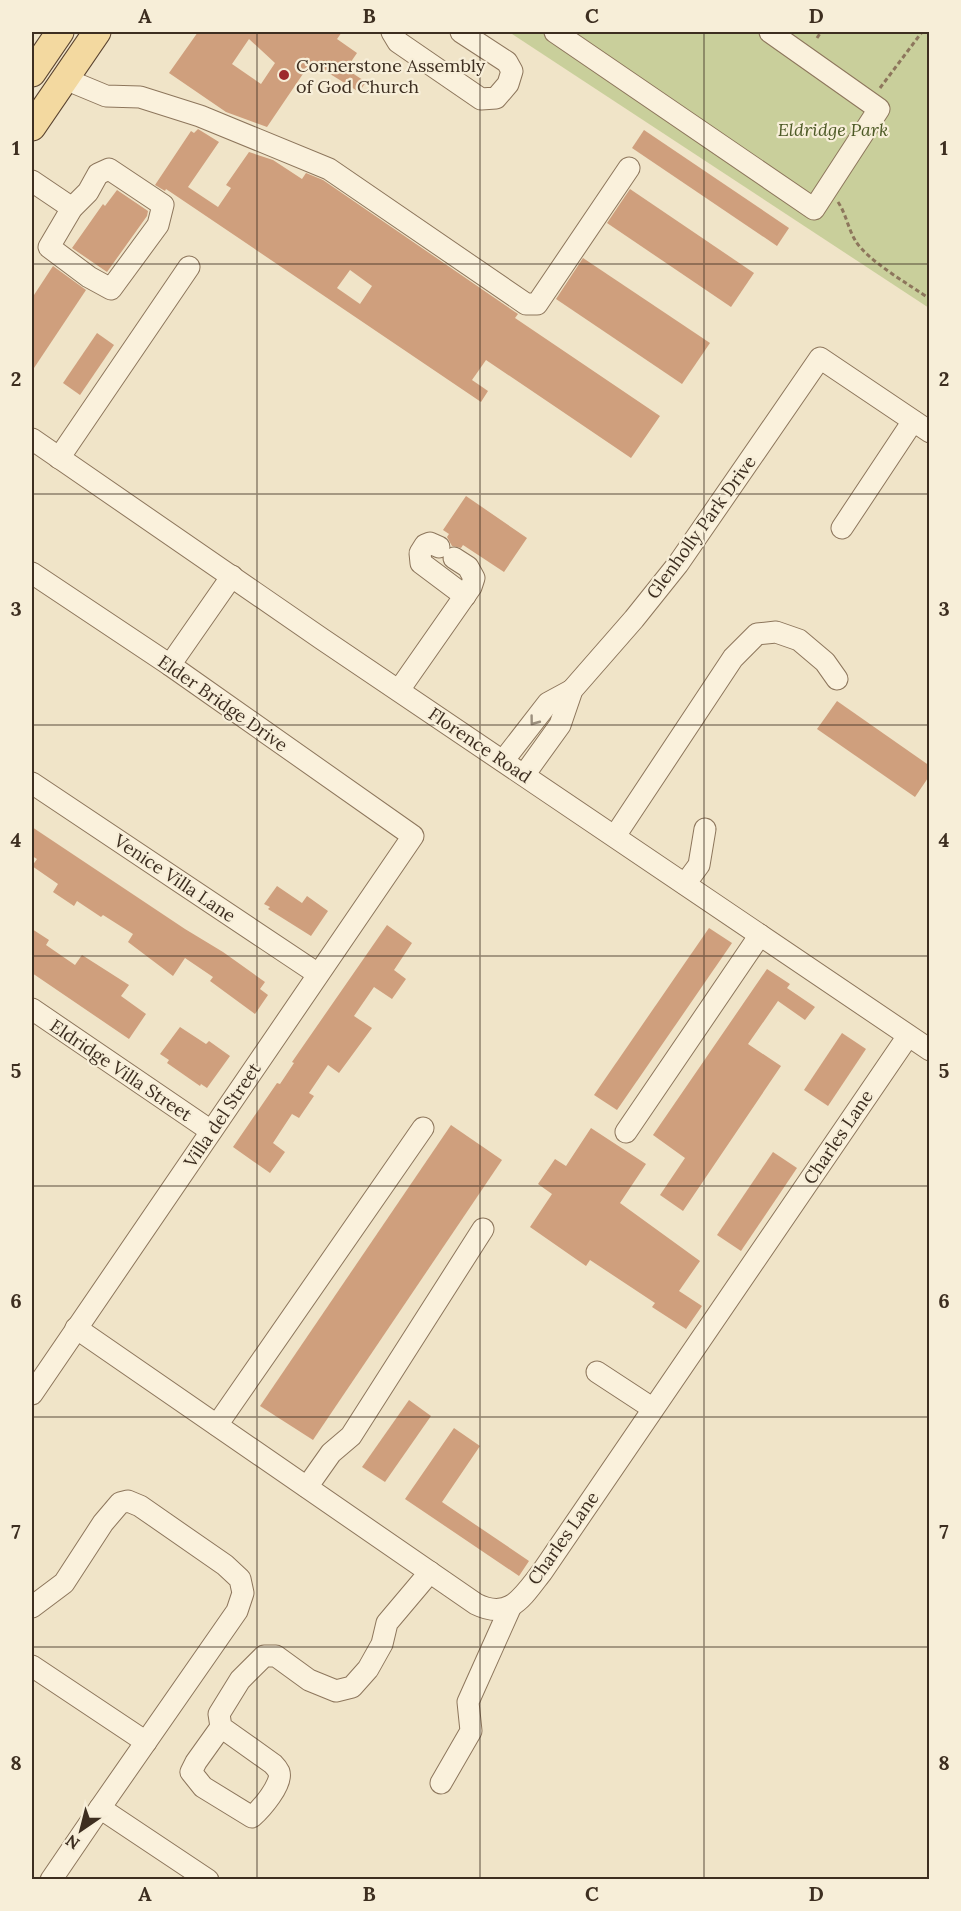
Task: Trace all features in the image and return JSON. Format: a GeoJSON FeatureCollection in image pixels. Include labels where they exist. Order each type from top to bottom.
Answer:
{"type":"FeatureCollection","features":[{"type":"Feature","properties":{"kind":"main road"},"geometry":{"type":"LineString","coordinates":[[32,73],[60,32]]}},
{"type":"Feature","properties":{"kind":"main road"},"geometry":{"type":"LineString","coordinates":[[32,127],[97,32]]}},
{"type":"Feature","properties":{"kind":"street"},"geometry":{"type":"LineString","coordinates":[[392,32],[398,42],[481,99],[496,98],[508,84],[512,71],[507,62],[461,32]]}},
{"type":"Feature","properties":{"kind":"street"},"geometry":{"type":"LineString","coordinates":[[555,32],[814,208],[879,109],[770,32]]}},
{"type":"Feature","properties":{"kind":"street"},"geometry":{"type":"LineString","coordinates":[[65,79],[106,96],[140,98],[200,116],[329,169],[526,304],[537,304],[629,168]]}},
{"type":"Feature","properties":{"kind":"street"},"geometry":{"type":"LineString","coordinates":[[109,169],[163,205],[158,225],[111,290],[89,277],[49,247],[72,208],[88,192],[98,174],[109,169]]}},
{"type":"Feature","properties":{"kind":"street"},"geometry":{"type":"LineString","coordinates":[[32,181],[72,208]]}},
{"type":"Feature","properties":{"kind":"street"},"geometry":{"type":"LineString","coordinates":[[59,458],[189,267]]}},
{"type":"Feature","properties":{"kind":"street","name":"Glenholly Park Drive"},"geometry":{"type":"LineString","coordinates":[[503,761],[548,703],[572,690],[678,564],[820,358],[922,426]]}},
{"type":"Feature","properties":{"kind":"street"},"geometry":{"type":"LineString","coordinates":[[842,528],[922,426]]}},
{"type":"Feature","properties":{"kind":"street","name":"Florence Road"},"geometry":{"type":"LineString","coordinates":[[32,438],[930,1050]]}},
{"type":"Feature","properties":{"kind":"street"},"geometry":{"type":"LineString","coordinates":[[399,690],[465,596],[474,578],[468,567],[447,552],[430,543],[425,545],[420,553],[421,563],[465,596]]}},
{"type":"Feature","properties":{"kind":"street","name":"Elder Bridge Drive"},"geometry":{"type":"LineString","coordinates":[[32,573],[170,665],[413,836]]}},
{"type":"Feature","properties":{"kind":"street"},"geometry":{"type":"LineString","coordinates":[[170,665],[232,576]]}},
{"type":"Feature","properties":{"kind":"street"},"geometry":{"type":"LineString","coordinates":[[615,836],[733,658],[757,634],[776,632],[799,640],[825,662],[837,679]]}},
{"type":"Feature","properties":{"kind":"street","name":"Glenholly Park Drive"},"geometry":{"type":"LineString","coordinates":[[525,775],[560,725],[572,690]]}},
{"type":"Feature","properties":{"kind":"street","name":"Venice Villa Lane"},"geometry":{"type":"LineString","coordinates":[[32,783],[318,974]]}},
{"type":"Feature","properties":{"kind":"street"},"geometry":{"type":"LineString","coordinates":[[685,884],[699,866],[705,829]]}},
{"type":"Feature","properties":{"kind":"street","name":"Villa del Street"},"geometry":{"type":"LineString","coordinates":[[32,1394],[413,836]]}},
{"type":"Feature","properties":{"kind":"street"},"geometry":{"type":"LineString","coordinates":[[626,1132],[760,935]]}},
{"type":"Feature","properties":{"kind":"street","name":"Eldridge Villa Street"},"geometry":{"type":"LineString","coordinates":[[32,1009],[211,1131]]}},
{"type":"Feature","properties":{"kind":"street","name":"Charles Lane"},"geometry":{"type":"LineString","coordinates":[[441,1783],[471,1731],[468,1702],[512,1606],[522,1598],[542,1572],[908,1036]]}},
{"type":"Feature","properties":{"kind":"street"},"geometry":{"type":"LineString","coordinates":[[217,1425],[423,1128]]}},
{"type":"Feature","properties":{"kind":"street"},"geometry":{"type":"LineString","coordinates":[[307,1487],[331,1453],[351,1436],[483,1230]]}},
{"type":"Feature","properties":{"kind":"street"},"geometry":{"type":"LineString","coordinates":[[76,1328],[488,1610],[500,1610],[512,1606]]}},
{"type":"Feature","properties":{"kind":"street"},"geometry":{"type":"LineString","coordinates":[[597,1372],[652,1408]]}},
{"type":"Feature","properties":{"kind":"street"},"geometry":{"type":"LineString","coordinates":[[32,1606],[64,1583],[103,1523],[120,1503],[128,1501],[140,1506],[225,1566],[240,1580],[243,1593],[237,1611],[51,1880]]}},
{"type":"Feature","properties":{"kind":"street"},"geometry":{"type":"LineString","coordinates":[[220,1727],[219,1714],[240,1680],[264,1656],[276,1656],[309,1680],[336,1690],[352,1687],[368,1669],[382,1644],[387,1623],[430,1572]]}},
{"type":"Feature","properties":{"kind":"street"},"geometry":{"type":"LineString","coordinates":[[32,1666],[146,1742]]}},
{"type":"Feature","properties":{"kind":"street"},"geometry":{"type":"LineString","coordinates":[[100,1808],[208,1880]]}},
{"type":"Feature","properties":{"kind":"path"},"geometry":{"type":"LineString","coordinates":[[817,38],[821,32]]}},
{"type":"Feature","properties":{"kind":"path"},"geometry":{"type":"LineString","coordinates":[[870,103],[921,32]]}},
{"type":"Feature","properties":{"kind":"path"},"geometry":{"type":"LineString","coordinates":[[828,188],[840,204],[855,240],[866,254],[930,298]]}},
{"type":"Feature","properties":{"kind":"green space","name":"Eldridge Park"},"geometry":{"type":"Polygon","coordinates":[[[509,32],[929,32],[929,308],[509,32]]]}},
{"type":"Feature","properties":{"kind":"building"},"geometry":{"type":"Polygon","coordinates":[[[198,32],[342,32],[337,39],[357,53],[346,69],[366,82],[359,92],[311,62],[267,127],[226,112],[169,73],[198,32]],[[249,39],[232,64],[261,84],[275,63],[249,39]]]}},
{"type":"Feature","properties":{"kind":"building"},"geometry":{"type":"Polygon","coordinates":[[[198,129],[219,142],[188,187],[218,207],[231,188],[226,185],[249,152],[273,160],[302,179],[306,173],[323,180],[518,314],[515,318],[660,416],[631,458],[486,360],[472,380],[488,391],[481,402],[166,189],[165,191],[155,185],[191,131],[194,133],[198,129]],[[350,270],[337,288],[360,304],[372,286],[350,270]]]}},
{"type":"Feature","properties":{"kind":"building"},"geometry":{"type":"Polygon","coordinates":[[[644,130],[789,228],[777,246],[632,148],[644,130]]]}},
{"type":"Feature","properties":{"kind":"building"},"geometry":{"type":"Polygon","coordinates":[[[630,189],[754,273],[731,307],[607,223],[630,189]]]}},
{"type":"Feature","properties":{"kind":"building"},"geometry":{"type":"Polygon","coordinates":[[[117,190],[148,211],[147,216],[107,272],[72,248],[103,204],[105,206],[117,190]]]}},
{"type":"Feature","properties":{"kind":"building"},"geometry":{"type":"Polygon","coordinates":[[[583,258],[710,343],[682,384],[556,299],[583,258]]]}},
{"type":"Feature","properties":{"kind":"building"},"geometry":{"type":"Polygon","coordinates":[[[53,266],[86,290],[32,371],[32,298],[53,266]]]}},
{"type":"Feature","properties":{"kind":"building"},"geometry":{"type":"Polygon","coordinates":[[[97,333],[114,345],[80,395],[63,383],[97,333]]]}},
{"type":"Feature","properties":{"kind":"building"},"geometry":{"type":"Polygon","coordinates":[[[466,496],[527,538],[504,572],[463,545],[461,548],[452,546],[447,537],[449,534],[443,530],[466,496]]]}},
{"type":"Feature","properties":{"kind":"building"},"geometry":{"type":"Polygon","coordinates":[[[837,701],[930,766],[930,775],[915,797],[817,729],[837,701]]]}},
{"type":"Feature","properties":{"kind":"building"},"geometry":{"type":"Polygon","coordinates":[[[32,827],[265,982],[260,989],[268,995],[255,1014],[210,981],[213,977],[185,958],[173,976],[128,942],[133,934],[77,901],[74,906],[53,892],[58,884],[32,866],[37,859],[32,856],[32,827]]]}},
{"type":"Feature","properties":{"kind":"building"},"geometry":{"type":"Polygon","coordinates":[[[277,886],[302,903],[307,896],[328,911],[311,936],[268,909],[270,907],[264,904],[277,886]]]}},
{"type":"Feature","properties":{"kind":"building"},"geometry":{"type":"Polygon","coordinates":[[[387,925],[412,943],[394,970],[406,979],[392,999],[374,987],[354,1016],[372,1028],[339,1073],[328,1065],[309,1093],[314,1096],[299,1118],[292,1114],[273,1143],[285,1152],[270,1173],[233,1147],[277,1083],[280,1084],[294,1063],[292,1062],[387,925]]]}},
{"type":"Feature","properties":{"kind":"building"},"geometry":{"type":"Polygon","coordinates":[[[709,928],[732,943],[617,1110],[594,1095],[709,928]]]}},
{"type":"Feature","properties":{"kind":"building"},"geometry":{"type":"Polygon","coordinates":[[[32,929],[49,940],[46,945],[75,965],[82,955],[129,985],[121,996],[146,1014],[129,1039],[32,973],[32,929]]]}},
{"type":"Feature","properties":{"kind":"building"},"geometry":{"type":"Polygon","coordinates":[[[767,969],[790,984],[787,988],[815,1007],[805,1020],[778,1001],[748,1044],[781,1066],[683,1211],[660,1195],[685,1158],[653,1135],[767,969]]]}},
{"type":"Feature","properties":{"kind":"building"},"geometry":{"type":"Polygon","coordinates":[[[180,1027],[206,1044],[209,1041],[230,1056],[207,1088],[201,1084],[200,1086],[167,1063],[169,1060],[160,1054],[180,1027]]]}},
{"type":"Feature","properties":{"kind":"building"},"geometry":{"type":"Polygon","coordinates":[[[842,1033],[866,1049],[828,1106],[804,1090],[842,1033]]]}},
{"type":"Feature","properties":{"kind":"building"},"geometry":{"type":"Polygon","coordinates":[[[451,1125],[502,1160],[313,1440],[260,1406],[451,1125]]]}},
{"type":"Feature","properties":{"kind":"building"},"geometry":{"type":"Polygon","coordinates":[[[591,1128],[646,1164],[620,1203],[700,1261],[679,1291],[702,1306],[686,1329],[652,1307],[655,1303],[590,1260],[586,1266],[530,1227],[552,1194],[538,1184],[555,1159],[566,1166],[591,1128]]]}},
{"type":"Feature","properties":{"kind":"building"},"geometry":{"type":"Polygon","coordinates":[[[773,1152],[797,1168],[741,1251],[717,1235],[773,1152]]]}},
{"type":"Feature","properties":{"kind":"building"},"geometry":{"type":"Polygon","coordinates":[[[409,1400],[431,1416],[385,1482],[362,1467],[409,1400]]]}},
{"type":"Feature","properties":{"kind":"building"},"geometry":{"type":"Polygon","coordinates":[[[454,1428],[480,1446],[442,1502],[529,1561],[519,1576],[405,1499],[454,1428]]]}},
{"type":"Feature","properties":{"kind":"place","name":"Cornerstone Assembly of God Church"},"geometry":{"type":"Point","coordinates":[284,75]}}]}
